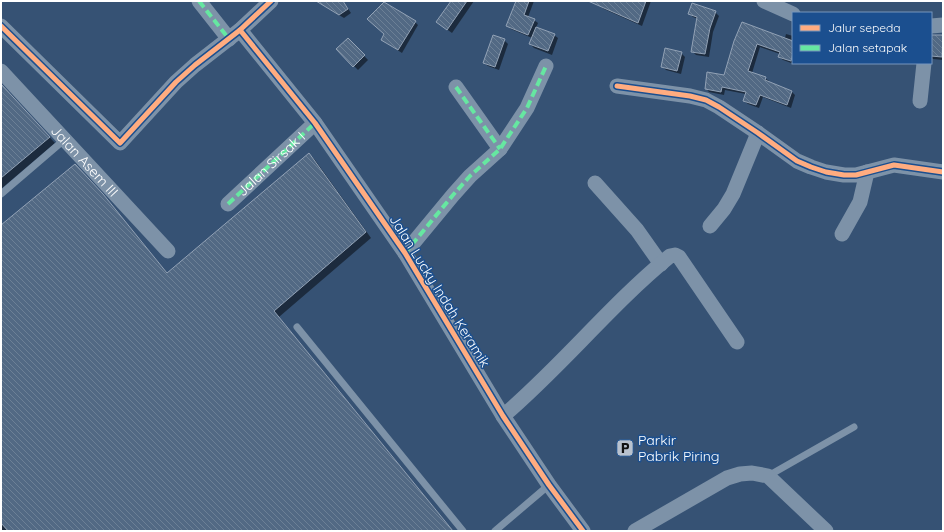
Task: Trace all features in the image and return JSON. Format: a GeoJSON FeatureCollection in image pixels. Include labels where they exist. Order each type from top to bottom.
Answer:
{"type":"FeatureCollection","features":[{"type":"Feature","properties":{"kind":"street","name":"Jalan Lucky Indah Keramik"},"geometry":{"type":"LineString","coordinates":[[198,1],[234,34],[315,123],[405,253],[503,416],[549,485],[583,531]]}},
{"type":"Feature","properties":{"kind":"street"},"geometry":{"type":"LineString","coordinates":[[1,26],[120,143],[176,82],[271,1]]}},
{"type":"Feature","properties":{"kind":"street"},"geometry":{"type":"LineString","coordinates":[[764,1],[788,8]]}},
{"type":"Feature","properties":{"kind":"street"},"geometry":{"type":"LineString","coordinates":[[932,26],[943,25]]}},
{"type":"Feature","properties":{"kind":"street"},"geometry":{"type":"LineString","coordinates":[[920,101],[924,64]]}},
{"type":"Feature","properties":{"kind":"street"},"geometry":{"type":"LineString","coordinates":[[405,253],[453,194],[470,176],[500,149],[526,108],[546,66]]}},
{"type":"Feature","properties":{"kind":"street","name":"Jalan Asem III"},"geometry":{"type":"LineString","coordinates":[[1,71],[168,251]]}},
{"type":"Feature","properties":{"kind":"street"},"geometry":{"type":"LineString","coordinates":[[617,86],[690,96],[706,100],[758,133],[782,151],[811,167],[826,172],[856,175],[894,165],[943,172]]}},
{"type":"Feature","properties":{"kind":"street"},"geometry":{"type":"LineString","coordinates":[[456,87],[500,149]]}},
{"type":"Feature","properties":{"kind":"street","name":"Jalan Sirsak I"},"geometry":{"type":"LineString","coordinates":[[228,204],[315,123]]}},
{"type":"Feature","properties":{"kind":"street"},"geometry":{"type":"LineString","coordinates":[[710,226],[724,209],[733,194],[758,133]]}},
{"type":"Feature","properties":{"kind":"street"},"geometry":{"type":"LineString","coordinates":[[842,234],[860,202],[867,172]]}},
{"type":"Feature","properties":{"kind":"street"},"geometry":{"type":"LineString","coordinates":[[595,183],[637,230],[661,264]]}},
{"type":"Feature","properties":{"kind":"street"},"geometry":{"type":"LineString","coordinates":[[503,416],[529,393],[621,300],[670,256],[675,255],[679,257],[737,342]]}},
{"type":"Feature","properties":{"kind":"street"},"geometry":{"type":"LineString","coordinates":[[635,531],[727,478],[740,474],[752,473],[768,476],[826,531]]}},
{"type":"Feature","properties":{"kind":"lane"},"geometry":{"type":"LineString","coordinates":[[1,194],[64,140]]}},
{"type":"Feature","properties":{"kind":"lane"},"geometry":{"type":"LineString","coordinates":[[297,327],[463,531]]}},
{"type":"Feature","properties":{"kind":"lane"},"geometry":{"type":"LineString","coordinates":[[768,476],[854,427]]}},
{"type":"Feature","properties":{"kind":"lane"},"geometry":{"type":"LineString","coordinates":[[495,531],[549,485]]}},
{"type":"Feature","properties":{"kind":"building"},"geometry":{"type":"Polygon","coordinates":[[[316,1],[343,1],[348,9],[339,15],[316,1]]]}},
{"type":"Feature","properties":{"kind":"building"},"geometry":{"type":"Polygon","coordinates":[[[451,1],[467,1],[447,30],[436,22],[451,1]]]}},
{"type":"Feature","properties":{"kind":"building"},"geometry":{"type":"Polygon","coordinates":[[[516,1],[529,1],[524,15],[535,19],[528,35],[506,26],[516,1]]]}},
{"type":"Feature","properties":{"kind":"building"},"geometry":{"type":"Polygon","coordinates":[[[588,1],[646,1],[638,23],[588,1]]]}},
{"type":"Feature","properties":{"kind":"building"},"geometry":{"type":"Polygon","coordinates":[[[384,2],[416,21],[398,50],[381,40],[384,34],[367,19],[384,2]]]}},
{"type":"Feature","properties":{"kind":"building"},"geometry":{"type":"Polygon","coordinates":[[[692,3],[716,11],[710,28],[705,54],[691,52],[697,17],[688,14],[692,3]]]}},
{"type":"Feature","properties":{"kind":"building"},"geometry":{"type":"Polygon","coordinates":[[[742,22],[792,41],[791,61],[778,57],[780,52],[757,44],[748,71],[766,77],[765,80],[792,91],[787,105],[760,95],[756,105],[743,101],[746,92],[722,87],[721,92],[705,89],[707,72],[724,75],[734,41],[742,22]]]}},
{"type":"Feature","properties":{"kind":"building"},"geometry":{"type":"Polygon","coordinates":[[[536,27],[555,34],[548,51],[529,44],[536,27]]]}},
{"type":"Feature","properties":{"kind":"building"},"geometry":{"type":"Polygon","coordinates":[[[493,35],[505,39],[495,67],[483,63],[493,35]]]}},
{"type":"Feature","properties":{"kind":"building"},"geometry":{"type":"Polygon","coordinates":[[[932,35],[943,35],[942,57],[932,56],[932,35]]]}},
{"type":"Feature","properties":{"kind":"building"},"geometry":{"type":"Polygon","coordinates":[[[348,38],[365,55],[353,67],[336,49],[348,38]]]}},
{"type":"Feature","properties":{"kind":"building"},"geometry":{"type":"Polygon","coordinates":[[[665,48],[682,52],[677,71],[661,67],[665,48]]]}},
{"type":"Feature","properties":{"kind":"building"},"geometry":{"type":"Polygon","coordinates":[[[1,84],[50,137],[1,178],[1,84]]]}},
{"type":"Feature","properties":{"kind":"building"},"geometry":{"type":"Polygon","coordinates":[[[309,153],[366,232],[274,311],[453,531],[8,531],[1,523],[1,225],[75,164],[103,194],[167,273],[309,153]]]}},
{"type":"Feature","properties":{"kind":"marked path"},"geometry":{"type":"LineString","coordinates":[[199,1],[229,39]]}},
{"type":"Feature","properties":{"kind":"marked path"},"geometry":{"type":"LineString","coordinates":[[404,252],[405,253],[470,176],[500,149],[527,108],[546,66]]}},
{"type":"Feature","properties":{"kind":"marked path"},"geometry":{"type":"LineString","coordinates":[[456,87],[500,149]]}},
{"type":"Feature","properties":{"kind":"marked path"},"geometry":{"type":"LineString","coordinates":[[228,204],[315,123]]}},
{"type":"Feature","properties":{"kind":"cycle path"},"geometry":{"type":"LineString","coordinates":[[1,26],[120,143],[176,82],[195,65],[240,30],[271,1]]}},
{"type":"Feature","properties":{"kind":"cycle path"},"geometry":{"type":"LineString","coordinates":[[240,30],[315,123],[405,253],[503,416],[549,485],[583,531]]}},
{"type":"Feature","properties":{"kind":"cycle path"},"geometry":{"type":"LineString","coordinates":[[617,86],[690,96],[706,100],[758,133],[797,161],[826,172],[856,175],[894,165],[943,172]]}},
{"type":"Feature","properties":{"kind":"place","name":"Parkir Pabrik Piring"},"geometry":{"type":"Point","coordinates":[625,448]}}]}
